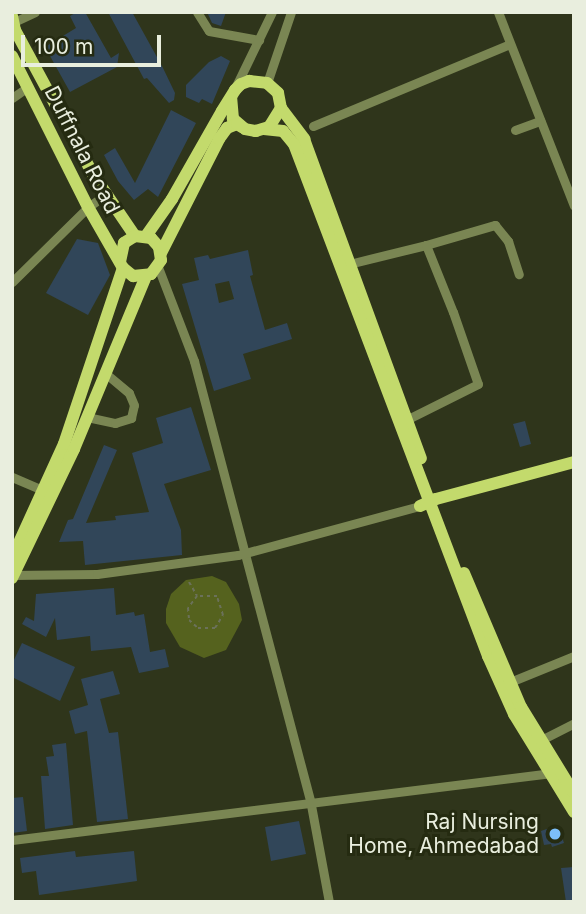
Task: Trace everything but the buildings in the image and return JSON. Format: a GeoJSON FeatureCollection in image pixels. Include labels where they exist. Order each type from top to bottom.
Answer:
{"type":"FeatureCollection","features":[{"type":"Feature","properties":{"kind":"main road"},"geometry":{"type":"LineString","coordinates":[[13,19],[106,195],[140,236],[156,242],[161,253]]}},
{"type":"Feature","properties":{"kind":"main road","name":"Duffnala Road"},"geometry":{"type":"LineString","coordinates":[[12,56],[88,207],[122,265]]}},
{"type":"Feature","properties":{"kind":"main road"},"geometry":{"type":"LineString","coordinates":[[12,558],[64,444],[122,265],[121,248],[140,236],[172,199],[233,94],[248,80],[267,83],[278,93],[281,108],[303,139],[406,420],[431,504],[510,682],[541,740],[574,793]]}},
{"type":"Feature","properties":{"kind":"main road"},"geometry":{"type":"LineString","coordinates":[[233,94],[233,119],[245,129]]}},
{"type":"Feature","properties":{"kind":"main road"},"geometry":{"type":"LineString","coordinates":[[264,129],[276,120],[281,108]]}},
{"type":"Feature","properties":{"kind":"main road"},"geometry":{"type":"LineString","coordinates":[[13,576],[87,417],[146,276],[158,267],[161,253],[219,139],[227,128],[237,124],[245,129],[283,131],[294,144],[488,656],[514,714],[574,812]]}},
{"type":"Feature","properties":{"kind":"main road"},"geometry":{"type":"LineString","coordinates":[[122,265],[134,276],[146,276]]}},
{"type":"Feature","properties":{"kind":"main road"},"geometry":{"type":"LineString","coordinates":[[431,504],[574,462]]}},
{"type":"Feature","properties":{"kind":"main road"},"geometry":{"type":"LineString","coordinates":[[431,504],[574,469]]}},
{"type":"Feature","properties":{"kind":"street"},"geometry":{"type":"LineString","coordinates":[[13,19],[35,12]]}},
{"type":"Feature","properties":{"kind":"street"},"geometry":{"type":"LineString","coordinates":[[197,12],[209,31],[260,40]]}},
{"type":"Feature","properties":{"kind":"street"},"geometry":{"type":"LineString","coordinates":[[233,94],[271,15],[290,12],[267,83]]}},
{"type":"Feature","properties":{"kind":"street"},"geometry":{"type":"LineString","coordinates":[[498,12],[574,206]]}},
{"type":"Feature","properties":{"kind":"street"},"geometry":{"type":"LineString","coordinates":[[313,126],[510,44]]}},
{"type":"Feature","properties":{"kind":"street"},"geometry":{"type":"LineString","coordinates":[[12,98],[27,87]]}},
{"type":"Feature","properties":{"kind":"street"},"geometry":{"type":"LineString","coordinates":[[515,130],[540,121]]}},
{"type":"Feature","properties":{"kind":"street"},"geometry":{"type":"LineString","coordinates":[[13,280],[88,207],[106,195]]}},
{"type":"Feature","properties":{"kind":"street"},"geometry":{"type":"LineString","coordinates":[[349,264],[495,225],[508,241],[519,274]]}},
{"type":"Feature","properties":{"kind":"street"},"geometry":{"type":"LineString","coordinates":[[406,420],[478,384],[426,245]]}},
{"type":"Feature","properties":{"kind":"street"},"geometry":{"type":"LineString","coordinates":[[158,267],[194,361],[311,805],[329,902]]}},
{"type":"Feature","properties":{"kind":"street"},"geometry":{"type":"LineString","coordinates":[[87,417],[115,423],[131,418],[134,405],[129,393],[105,373]]}},
{"type":"Feature","properties":{"kind":"street"},"geometry":{"type":"LineString","coordinates":[[12,477],[43,491]]}},
{"type":"Feature","properties":{"kind":"street"},"geometry":{"type":"LineString","coordinates":[[13,576],[97,574],[243,553],[394,516],[431,504]]}},
{"type":"Feature","properties":{"kind":"street"},"geometry":{"type":"LineString","coordinates":[[510,682],[574,656]]}},
{"type":"Feature","properties":{"kind":"street"},"geometry":{"type":"LineString","coordinates":[[541,740],[574,723]]}},
{"type":"Feature","properties":{"kind":"street"},"geometry":{"type":"LineString","coordinates":[[12,840],[552,773]]}},
{"type":"Feature","properties":{"kind":"path"},"geometry":{"type":"LineString","coordinates":[[189,582],[197,596]]}},
{"type":"Feature","properties":{"kind":"path"},"geometry":{"type":"LineString","coordinates":[[197,596],[217,596],[223,615],[215,628],[198,628],[189,620],[188,608],[197,596]]}},
{"type":"Feature","properties":{"kind":"green space"},"geometry":{"type":"Polygon","coordinates":[[[212,576],[226,582],[239,604],[242,620],[226,650],[204,658],[180,647],[166,623],[166,609],[171,594],[186,580],[212,576]]]}},
{"type":"Feature","properties":{"kind":"place","name":"Raj Nursing Home, Ahmedabad"},"geometry":{"type":"Point","coordinates":[555,834]}}]}
